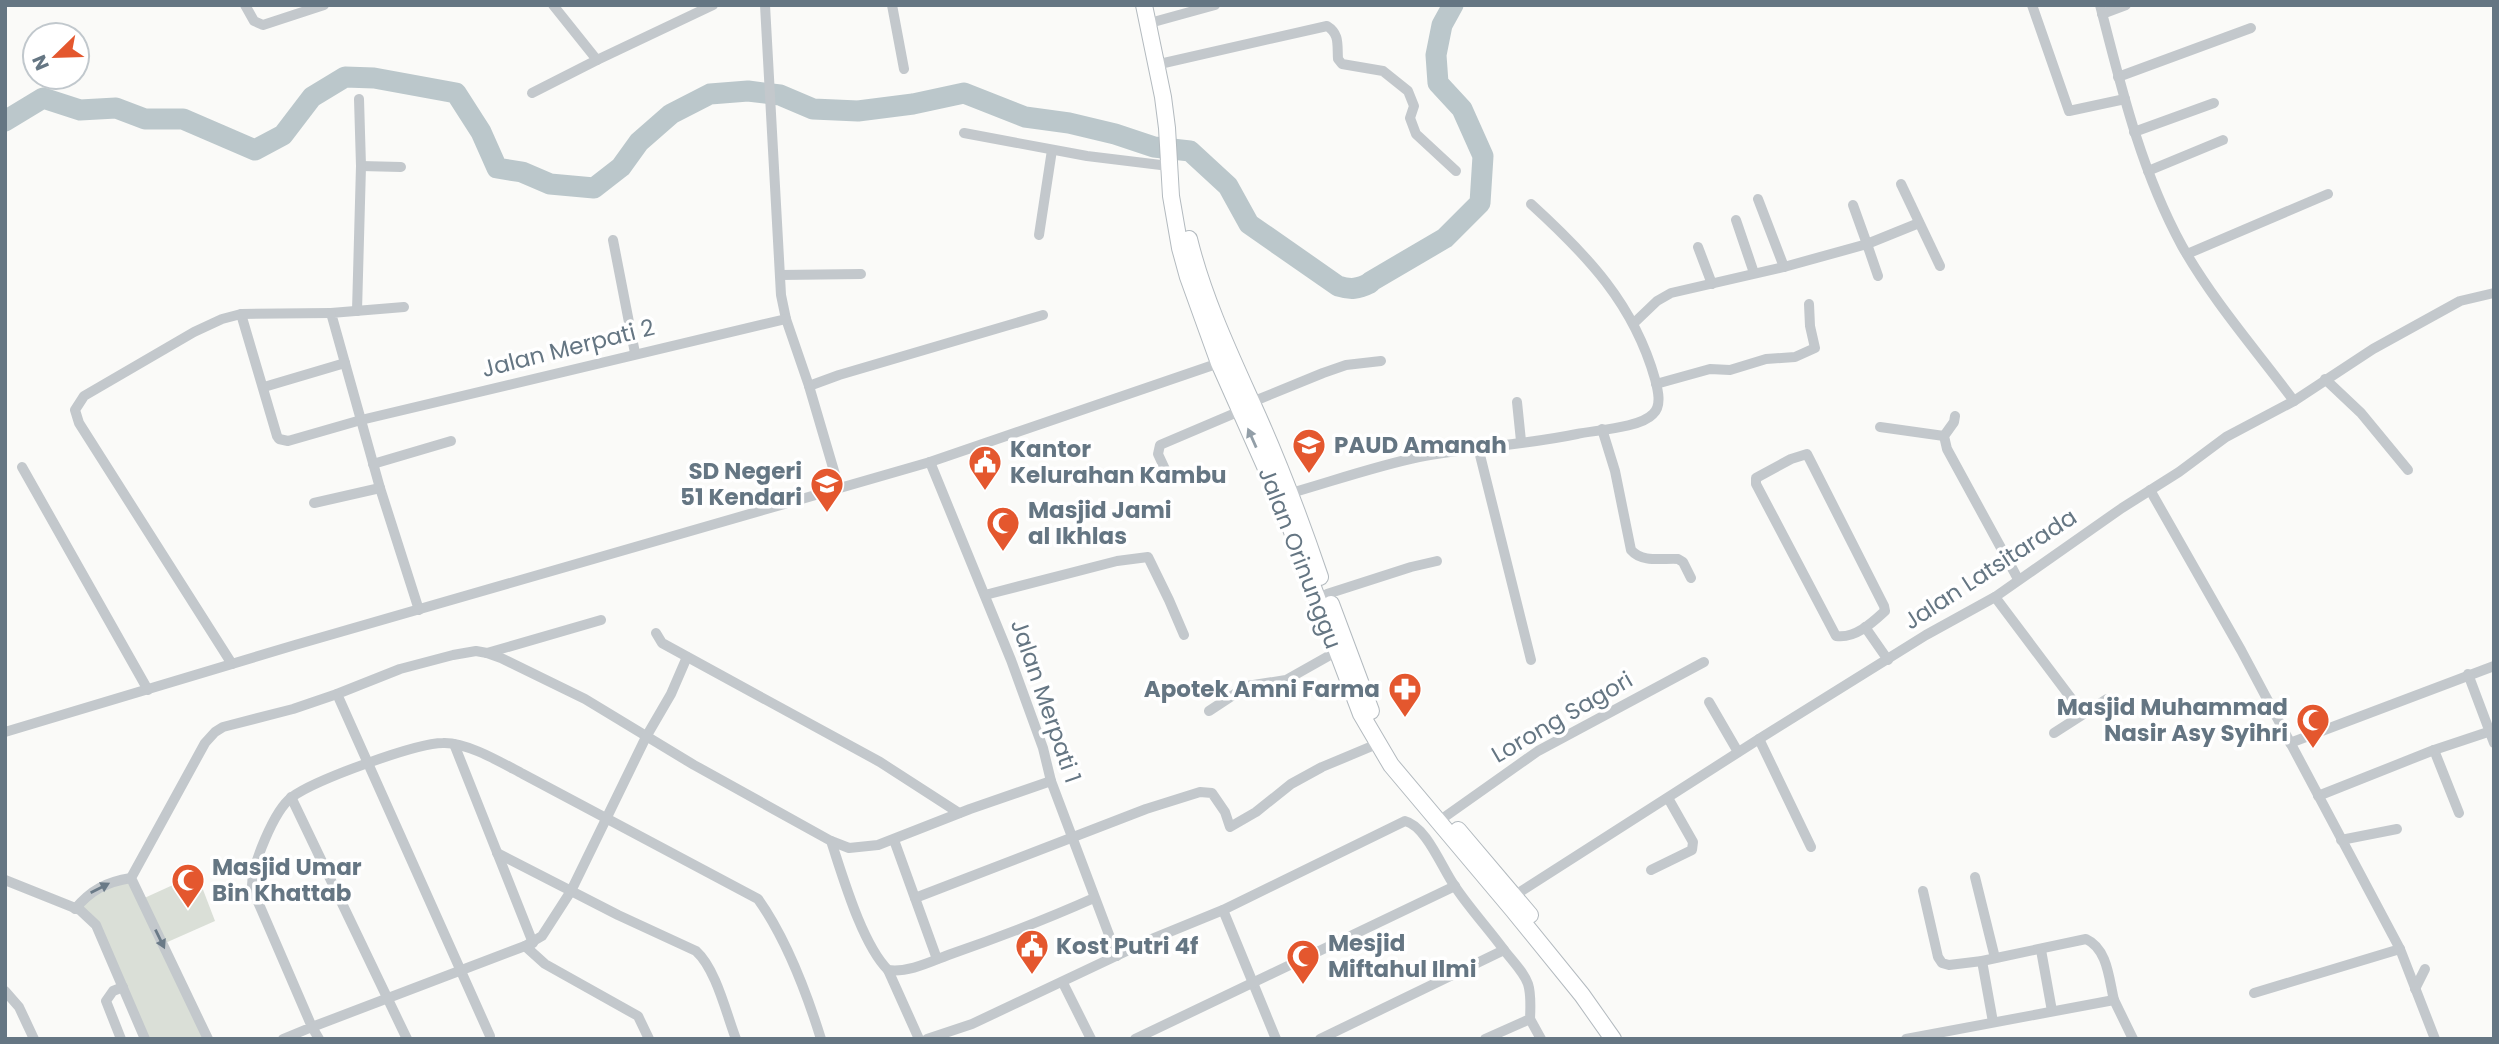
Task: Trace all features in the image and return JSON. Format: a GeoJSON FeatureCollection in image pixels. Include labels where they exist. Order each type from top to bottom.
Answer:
{"type":"FeatureCollection","features":[{"type":"Feature","properties":{"kind":"street"},"geometry":{"type":"LineString","coordinates":[[245,5],[254,21],[263,25],[324,5]]}},
{"type":"Feature","properties":{"kind":"street"},"geometry":{"type":"LineString","coordinates":[[553,5],[597,60]]}},
{"type":"Feature","properties":{"kind":"street"},"geometry":{"type":"LineString","coordinates":[[532,93],[713,5]]}},
{"type":"Feature","properties":{"kind":"street"},"geometry":{"type":"LineString","coordinates":[[765,5],[780,275],[786,319],[839,488]]}},
{"type":"Feature","properties":{"kind":"street"},"geometry":{"type":"LineString","coordinates":[[892,5],[904,69]]}},
{"type":"Feature","properties":{"kind":"street","name":"Jalan Orinunggu"},"geometry":{"type":"LineString","coordinates":[[1144,5],[1170,129]]}},
{"type":"Feature","properties":{"kind":"street"},"geometry":{"type":"LineString","coordinates":[[1156,13],[1215,5]]}},
{"type":"Feature","properties":{"kind":"street"},"geometry":{"type":"LineString","coordinates":[[2032,5],[2069,111],[2125,99]]}},
{"type":"Feature","properties":{"kind":"street"},"geometry":{"type":"LineString","coordinates":[[2126,5],[2101,10],[2134,132],[2161,204],[2187,254],[2211,290],[2294,401]]}},
{"type":"Feature","properties":{"kind":"street","name":"Jalan Orinunggu"},"geometry":{"type":"LineString","coordinates":[[1156,13],[1164,63],[1170,160],[1192,252],[1225,361],[1291,493],[1326,594],[1361,714],[1377,744],[1510,898]]}},
{"type":"Feature","properties":{"kind":"street"},"geometry":{"type":"LineString","coordinates":[[1164,63],[1327,26],[1334,30],[1338,39],[1338,59],[1342,64],[1383,71],[1408,91],[1414,106],[1410,118],[1416,134],[1456,171]]}},
{"type":"Feature","properties":{"kind":"street"},"geometry":{"type":"LineString","coordinates":[[2118,77],[2252,28]]}},
{"type":"Feature","properties":{"kind":"street"},"geometry":{"type":"LineString","coordinates":[[357,311],[361,166],[359,99]]}},
{"type":"Feature","properties":{"kind":"street"},"geometry":{"type":"LineString","coordinates":[[2134,132],[2214,103]]}},
{"type":"Feature","properties":{"kind":"street"},"geometry":{"type":"LineString","coordinates":[[964,133],[1052,150],[1170,160]]}},
{"type":"Feature","properties":{"kind":"street"},"geometry":{"type":"LineString","coordinates":[[2148,171],[2223,139]]}},
{"type":"Feature","properties":{"kind":"street"},"geometry":{"type":"LineString","coordinates":[[1039,235],[1052,150]]}},
{"type":"Feature","properties":{"kind":"street"},"geometry":{"type":"LineString","coordinates":[[361,166],[401,167]]}},
{"type":"Feature","properties":{"kind":"street"},"geometry":{"type":"LineString","coordinates":[[1901,184],[1940,266]]}},
{"type":"Feature","properties":{"kind":"street"},"geometry":{"type":"LineString","coordinates":[[2187,254],[2328,194]]}},
{"type":"Feature","properties":{"kind":"street"},"geometry":{"type":"LineString","coordinates":[[1758,199],[1784,267]]}},
{"type":"Feature","properties":{"kind":"street"},"geometry":{"type":"LineString","coordinates":[[1291,493],[1416,458],[1639,423],[1654,414],[1659,406],[1656,384],[1650,361],[1634,323],[1616,293],[1586,257],[1531,204]]}},
{"type":"Feature","properties":{"kind":"street"},"geometry":{"type":"LineString","coordinates":[[1853,205],[1878,276]]}},
{"type":"Feature","properties":{"kind":"street"},"geometry":{"type":"LineString","coordinates":[[1736,220],[1754,273]]}},
{"type":"Feature","properties":{"kind":"street"},"geometry":{"type":"LineString","coordinates":[[1634,323],[1664,296],[1867,244],[1919,223]]}},
{"type":"Feature","properties":{"kind":"street"},"geometry":{"type":"LineString","coordinates":[[613,240],[635,353]]}},
{"type":"Feature","properties":{"kind":"street"},"geometry":{"type":"LineString","coordinates":[[1698,247],[1712,284]]}},
{"type":"Feature","properties":{"kind":"street"},"geometry":{"type":"LineString","coordinates":[[780,275],[861,274]]}},
{"type":"Feature","properties":{"kind":"street","name":"Jalan Latsitarada"},"geometry":{"type":"LineString","coordinates":[[1510,898],[1738,752],[1995,597],[2226,437],[2294,401],[2325,379],[2460,301],[2494,293]]}},
{"type":"Feature","properties":{"kind":"street"},"geometry":{"type":"LineString","coordinates":[[1656,384],[1710,369],[1730,370],[1766,359],[1795,357],[1815,348],[1809,304]]}},
{"type":"Feature","properties":{"kind":"street"},"geometry":{"type":"LineString","coordinates":[[232,664],[79,423],[75,410],[84,396],[194,332],[222,319],[241,314],[331,313],[404,307]]}},
{"type":"Feature","properties":{"kind":"street"},"geometry":{"type":"LineString","coordinates":[[331,313],[380,488],[418,610]]}},
{"type":"Feature","properties":{"kind":"street"},"geometry":{"type":"LineString","coordinates":[[241,314],[264,387],[345,363]]}},
{"type":"Feature","properties":{"kind":"street"},"geometry":{"type":"LineString","coordinates":[[809,386],[1043,315]]}},
{"type":"Feature","properties":{"kind":"street","name":"Jalan Merpati 2"},"geometry":{"type":"LineString","coordinates":[[264,387],[277,436],[288,441],[361,420],[786,319]]}},
{"type":"Feature","properties":{"kind":"street"},"geometry":{"type":"LineString","coordinates":[[1170,481],[1158,454],[1160,445],[1346,365],[1381,360]]}},
{"type":"Feature","properties":{"kind":"street"},"geometry":{"type":"LineString","coordinates":[[5,732],[930,462],[1225,361]]}},
{"type":"Feature","properties":{"kind":"street"},"geometry":{"type":"LineString","coordinates":[[2325,379],[2361,413],[2409,470]]}},
{"type":"Feature","properties":{"kind":"street"},"geometry":{"type":"LineString","coordinates":[[1517,402],[1521,441]]}},
{"type":"Feature","properties":{"kind":"street","name":"Jalan Orinunggu"},"geometry":{"type":"LineString","coordinates":[[1246,407],[1280,500],[1342,649],[1386,740],[1429,804],[1446,816],[1615,1037]]}},
{"type":"Feature","properties":{"kind":"street"},"geometry":{"type":"LineString","coordinates":[[1955,416],[1944,436],[1947,449],[2018,579]]}},
{"type":"Feature","properties":{"kind":"street"},"geometry":{"type":"LineString","coordinates":[[1880,427],[1944,436]]}},
{"type":"Feature","properties":{"kind":"street"},"geometry":{"type":"LineString","coordinates":[[1602,429],[1615,471],[1631,550],[1637,557],[1645,559],[1678,559],[1683,562],[1691,578]]}},
{"type":"Feature","properties":{"kind":"street"},"geometry":{"type":"LineString","coordinates":[[373,464],[451,441]]}},
{"type":"Feature","properties":{"kind":"street"},"geometry":{"type":"LineString","coordinates":[[1478,447],[1531,660]]}},
{"type":"Feature","properties":{"kind":"street"},"geometry":{"type":"LineString","coordinates":[[1807,454],[1884,606],[1885,611],[1865,627],[1846,637],[1836,636],[1758,489],[1756,478],[1791,459],[1807,454]]}},
{"type":"Feature","properties":{"kind":"street","name":"Jalan Merpati 1"},"geometry":{"type":"LineString","coordinates":[[930,462],[1029,707],[1051,781],[1117,956]]}},
{"type":"Feature","properties":{"kind":"street"},"geometry":{"type":"LineString","coordinates":[[23,467],[148,690]]}},
{"type":"Feature","properties":{"kind":"street"},"geometry":{"type":"LineString","coordinates":[[314,503],[380,488]]}},
{"type":"Feature","properties":{"kind":"street"},"geometry":{"type":"LineString","coordinates":[[2150,490],[2241,650],[2400,949],[2435,1039]]}},
{"type":"Feature","properties":{"kind":"street"},"geometry":{"type":"LineString","coordinates":[[985,595],[1117,561],[1148,558],[1170,600],[1184,635]]}},
{"type":"Feature","properties":{"kind":"street"},"geometry":{"type":"LineString","coordinates":[[1326,594],[1437,561]]}},
{"type":"Feature","properties":{"kind":"street"},"geometry":{"type":"LineString","coordinates":[[1995,597],[2083,714]]}},
{"type":"Feature","properties":{"kind":"street"},"geometry":{"type":"LineString","coordinates":[[486,653],[601,620]]}},
{"type":"Feature","properties":{"kind":"street"},"geometry":{"type":"LineString","coordinates":[[1865,627],[1888,660]]}},
{"type":"Feature","properties":{"kind":"street"},"geometry":{"type":"LineString","coordinates":[[656,634],[662,643],[880,762],[960,813]]}},
{"type":"Feature","properties":{"kind":"street"},"geometry":{"type":"LineString","coordinates":[[1209,711],[1247,686],[1286,680],[1342,649]]}},
{"type":"Feature","properties":{"kind":"street"},"geometry":{"type":"LineString","coordinates":[[75,909],[94,890],[131,878],[205,743],[215,732],[223,727],[293,709],[400,669],[453,654],[477,651],[501,658],[585,699],[646,737],[831,841],[849,848],[862,848],[894,840],[1051,781]]}},
{"type":"Feature","properties":{"kind":"street"},"geometry":{"type":"LineString","coordinates":[[283,1039],[529,944],[550,925],[571,891],[687,657]]}},
{"type":"Feature","properties":{"kind":"street","name":"Lorong Sagori"},"geometry":{"type":"LineString","coordinates":[[1446,816],[1538,751],[1704,662]]}},
{"type":"Feature","properties":{"kind":"street"},"geometry":{"type":"LineString","coordinates":[[2290,743],[2494,666]]}},
{"type":"Feature","properties":{"kind":"street"},"geometry":{"type":"LineString","coordinates":[[2468,674],[2492,731],[2494,743]]}},
{"type":"Feature","properties":{"kind":"street"},"geometry":{"type":"LineString","coordinates":[[337,694],[490,1036]]}},
{"type":"Feature","properties":{"kind":"street"},"geometry":{"type":"LineString","coordinates":[[2054,733],[2107,699]]}},
{"type":"Feature","properties":{"kind":"street"},"geometry":{"type":"LineString","coordinates":[[1709,702],[1738,752]]}},
{"type":"Feature","properties":{"kind":"street"},"geometry":{"type":"LineString","coordinates":[[2318,796],[2434,750],[2492,731]]}},
{"type":"Feature","properties":{"kind":"street"},"geometry":{"type":"LineString","coordinates":[[1759,739],[1811,847]]}},
{"type":"Feature","properties":{"kind":"street"},"geometry":{"type":"LineString","coordinates":[[319,1039],[252,888],[253,877],[270,831],[283,805],[291,797],[323,781],[368,764],[424,746],[445,743],[488,757],[758,898],[788,955],[821,1039]]}},
{"type":"Feature","properties":{"kind":"street"},"geometry":{"type":"LineString","coordinates":[[454,744],[529,927],[529,944],[545,964],[638,1016],[649,1039]]}},
{"type":"Feature","properties":{"kind":"street"},"geometry":{"type":"LineString","coordinates":[[915,898],[1146,809],[1200,792],[1212,793],[1217,798],[1230,827],[1255,812],[1291,784],[1322,767],[1377,744]]}},
{"type":"Feature","properties":{"kind":"street"},"geometry":{"type":"LineString","coordinates":[[2434,750],[2459,813]]}},
{"type":"Feature","properties":{"kind":"street"},"geometry":{"type":"LineString","coordinates":[[291,797],[407,1039]]}},
{"type":"Feature","properties":{"kind":"street"},"geometry":{"type":"LineString","coordinates":[[1651,870],[1692,850],[1693,842],[1668,797]]}},
{"type":"Feature","properties":{"kind":"street"},"geometry":{"type":"LineString","coordinates":[[927,1039],[972,1024],[1152,939],[1223,910],[1399,823],[1410,822],[1429,804]]}},
{"type":"Feature","properties":{"kind":"street"},"geometry":{"type":"LineString","coordinates":[[1410,822],[1424,835],[1455,887],[1527,979],[1531,989],[1530,1019],[1541,1039]]}},
{"type":"Feature","properties":{"kind":"street"},"geometry":{"type":"LineString","coordinates":[[2341,841],[2397,829]]}},
{"type":"Feature","properties":{"kind":"street"},"geometry":{"type":"LineString","coordinates":[[894,840],[937,959]]}},
{"type":"Feature","properties":{"kind":"street"},"geometry":{"type":"LineString","coordinates":[[831,841],[861,923],[878,958],[888,970],[919,1039]]}},
{"type":"Feature","properties":{"kind":"street"},"geometry":{"type":"LineString","coordinates":[[497,853],[696,951],[706,964],[736,1039]]}},
{"type":"Feature","properties":{"kind":"street"},"geometry":{"type":"LineString","coordinates":[[1975,877],[1995,958]]}},
{"type":"Feature","properties":{"kind":"street"},"geometry":{"type":"LineString","coordinates":[[131,878],[208,1039]]}},
{"type":"Feature","properties":{"kind":"street"},"geometry":{"type":"LineString","coordinates":[[5,880],[75,909],[96,925],[145,1039]]}},
{"type":"Feature","properties":{"kind":"street"},"geometry":{"type":"LineString","coordinates":[[1135,1039],[1455,887]]}},
{"type":"Feature","properties":{"kind":"street"},"geometry":{"type":"LineString","coordinates":[[1923,891],[1938,957],[1942,963],[1949,965],[1982,961],[2077,940],[2086,939],[2093,942],[2103,956],[2114,1000],[2133,1039]]}},
{"type":"Feature","properties":{"kind":"street"},"geometry":{"type":"LineString","coordinates":[[888,970],[914,967],[937,959],[1094,898]]}},
{"type":"Feature","properties":{"kind":"street"},"geometry":{"type":"LineString","coordinates":[[1223,910],[1276,1039]]}},
{"type":"Feature","properties":{"kind":"street"},"geometry":{"type":"LineString","coordinates":[[2254,993],[2400,949]]}},
{"type":"Feature","properties":{"kind":"street"},"geometry":{"type":"LineString","coordinates":[[1320,1039],[1504,950]]}},
{"type":"Feature","properties":{"kind":"street"},"geometry":{"type":"LineString","coordinates":[[2041,950],[2052,1011]]}},
{"type":"Feature","properties":{"kind":"street"},"geometry":{"type":"LineString","coordinates":[[1982,961],[1993,1023]]}},
{"type":"Feature","properties":{"kind":"street"},"geometry":{"type":"LineString","coordinates":[[2415,989],[2425,968]]}},
{"type":"Feature","properties":{"kind":"street"},"geometry":{"type":"LineString","coordinates":[[1063,983],[1091,1039]]}},
{"type":"Feature","properties":{"kind":"street"},"geometry":{"type":"LineString","coordinates":[[121,1039],[106,1001],[113,991],[123,987]]}},
{"type":"Feature","properties":{"kind":"street"},"geometry":{"type":"LineString","coordinates":[[5,991],[19,1007],[34,1039]]}},
{"type":"Feature","properties":{"kind":"street"},"geometry":{"type":"LineString","coordinates":[[1906,1039],[2114,1000]]}},
{"type":"Feature","properties":{"kind":"street"},"geometry":{"type":"LineString","coordinates":[[1485,1039],[1530,1019]]}},
{"type":"Feature","properties":{"kind":"shaded area"},"geometry":{"type":"Polygon","coordinates":[[[197,874],[215,921],[163,944],[208,1039],[146,1039],[123,987],[81,906],[94,890],[131,878],[140,900],[197,874]]]}},
{"type":"Feature","properties":{"kind":"waterway"},"geometry":{"type":"LineString","coordinates":[[1370,282],[1445,238],[1480,203],[1483,156],[1462,109],[1438,83],[1436,55],[1442,25],[1453,5]]}},
{"type":"Feature","properties":{"kind":"waterway"},"geometry":{"type":"LineString","coordinates":[[5,121],[43,98],[80,110],[116,108],[145,119],[183,119],[255,150],[283,135],[312,97],[345,77],[374,78],[456,93],[481,132],[497,168],[522,172],[550,184],[594,188],[621,167],[639,142],[671,114],[710,94],[748,91],[780,95],[813,109],[858,111],[913,104],[964,93],[1025,117],[1069,123],[1154,147],[1190,151],[1228,186],[1249,224],[1338,286],[1354,288],[1370,283]]}},
{"type":"Feature","properties":{"kind":"place","name":"PAUD Amanah"},"geometry":{"type":"Point","coordinates":[1309,475]}},
{"type":"Feature","properties":{"kind":"place","name":"Kantor Kelurahan Kambu"},"geometry":{"type":"Point","coordinates":[985,492]}},
{"type":"Feature","properties":{"kind":"place","name":"SD Negeri 51 Kendari"},"geometry":{"type":"Point","coordinates":[827,514]}},
{"type":"Feature","properties":{"kind":"place","name":"Masjid Jami al Ikhlas"},"geometry":{"type":"Point","coordinates":[1003,553]}},
{"type":"Feature","properties":{"kind":"place","name":"Apotek Amni Farma"},"geometry":{"type":"Point","coordinates":[1405,719]}},
{"type":"Feature","properties":{"kind":"place","name":"Masjid Muhammad Nasir Asy Syihri"},"geometry":{"type":"Point","coordinates":[2313,750]}},
{"type":"Feature","properties":{"kind":"place","name":"Masjid Umar Bin Khattab"},"geometry":{"type":"Point","coordinates":[188,910]}},
{"type":"Feature","properties":{"kind":"place","name":"Kost Putri 4f"},"geometry":{"type":"Point","coordinates":[1032,976]}},
{"type":"Feature","properties":{"kind":"place","name":"Mesjid Miftahul Ilmi"},"geometry":{"type":"Point","coordinates":[1303,986]}}]}
